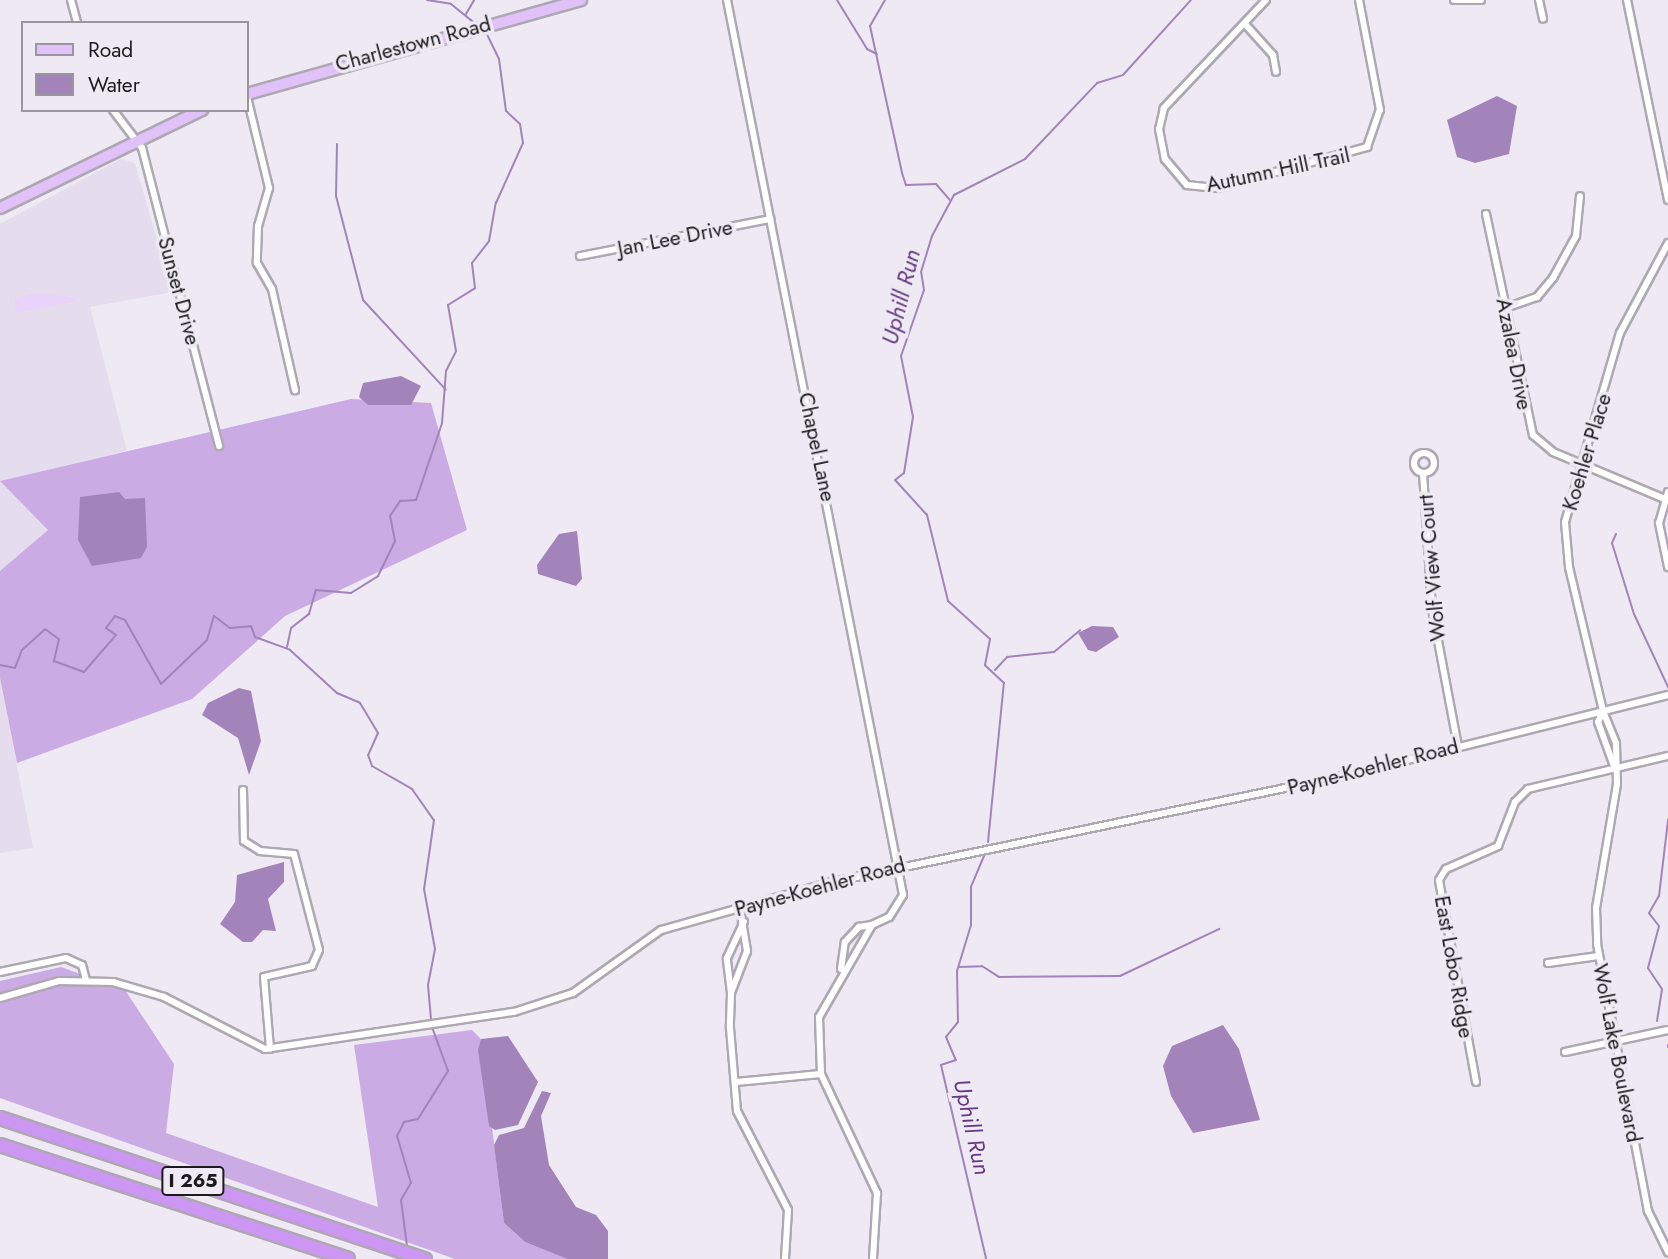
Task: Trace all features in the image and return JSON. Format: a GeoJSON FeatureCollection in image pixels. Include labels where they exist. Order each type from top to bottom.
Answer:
{"type":"FeatureCollection","features":[{"type":"Feature","properties":{"kind":"highway","name":"I 265"},"geometry":{"type":"LineString","coordinates":[[0,1118],[425,1259]]}},
{"type":"Feature","properties":{"kind":"highway","name":"I 265"},"geometry":{"type":"LineString","coordinates":[[0,1145],[348,1259]]}},
{"type":"Feature","properties":{"kind":"main road","name":"Charlestown Road"},"geometry":{"type":"LineString","coordinates":[[248,95],[484,25],[581,0]]}},
{"type":"Feature","properties":{"kind":"main road"},"geometry":{"type":"LineString","coordinates":[[0,208],[138,137],[197,112]]}},
{"type":"Feature","properties":{"kind":"street"},"geometry":{"type":"LineString","coordinates":[[71,0],[76,21]]}},
{"type":"Feature","properties":{"kind":"street","name":"Chapel Lane"},"geometry":{"type":"LineString","coordinates":[[727,0],[899,865],[903,895],[889,917],[872,925]]}},
{"type":"Feature","properties":{"kind":"street","name":"Autumn Hill Trail"},"geometry":{"type":"LineString","coordinates":[[1266,0],[1161,115],[1167,166],[1194,188],[1336,160],[1367,147],[1381,110],[1359,0]]}},
{"type":"Feature","properties":{"kind":"street"},"geometry":{"type":"LineString","coordinates":[[1454,0],[1481,0]]}},
{"type":"Feature","properties":{"kind":"street"},"geometry":{"type":"LineString","coordinates":[[1539,0],[1543,19]]}},
{"type":"Feature","properties":{"kind":"street"},"geometry":{"type":"LineString","coordinates":[[1627,0],[1668,200]]}},
{"type":"Feature","properties":{"kind":"street"},"geometry":{"type":"LineString","coordinates":[[1245,24],[1273,55],[1276,72]]}},
{"type":"Feature","properties":{"kind":"street"},"geometry":{"type":"LineString","coordinates":[[248,99],[269,188],[258,226],[257,263],[272,289],[295,390]]}},
{"type":"Feature","properties":{"kind":"street"},"geometry":{"type":"LineString","coordinates":[[115,112],[138,137]]}},
{"type":"Feature","properties":{"kind":"street","name":"Sunset Drive"},"geometry":{"type":"LineString","coordinates":[[138,137],[219,446]]}},
{"type":"Feature","properties":{"kind":"street"},"geometry":{"type":"LineString","coordinates":[[1505,308],[1537,297],[1553,278],[1576,236],[1580,196]]}},
{"type":"Feature","properties":{"kind":"street","name":"Azalea Drive"},"geometry":{"type":"LineString","coordinates":[[1486,214],[1533,435],[1547,449],[1667,495]]}},
{"type":"Feature","properties":{"kind":"street","name":"Jan Lee Drive"},"geometry":{"type":"LineString","coordinates":[[580,256],[770,219]]}},
{"type":"Feature","properties":{"kind":"street","name":"Koehler Place"},"geometry":{"type":"LineString","coordinates":[[1603,711],[1564,540],[1620,332],[1668,243]]}},
{"type":"Feature","properties":{"kind":"street","name":"Wolf View Court"},"geometry":{"type":"LineString","coordinates":[[1423,472],[1432,609],[1458,746]]}},
{"type":"Feature","properties":{"kind":"street"},"geometry":{"type":"LineString","coordinates":[[1667,495],[1659,523],[1668,567]]}},
{"type":"Feature","properties":{"kind":"street","name":"Payne-Koehler Road"},"geometry":{"type":"LineString","coordinates":[[270,1049],[551,1003],[584,987],[651,935],[899,865],[1071,836],[1668,695]]}},
{"type":"Feature","properties":{"kind":"street","name":"Wolf Lake Boulevard"},"geometry":{"type":"LineString","coordinates":[[1614,766],[1598,722],[1603,711],[1611,720],[1617,791],[1596,908],[1599,956],[1611,1042],[1630,1095],[1648,1211],[1668,1252]]}},
{"type":"Feature","properties":{"kind":"street","name":"East Lobo Ridge"},"geometry":{"type":"LineString","coordinates":[[1476,1083],[1439,880],[1446,869],[1498,846],[1515,802],[1528,789],[1614,766],[1668,756]]}},
{"type":"Feature","properties":{"kind":"street"},"geometry":{"type":"LineString","coordinates":[[243,790],[244,841],[260,851],[294,854],[319,950],[312,966],[264,977],[270,1049]]}},
{"type":"Feature","properties":{"kind":"street"},"geometry":{"type":"LineString","coordinates":[[731,993],[747,951],[740,909]]}},
{"type":"Feature","properties":{"kind":"street"},"geometry":{"type":"LineString","coordinates":[[744,922],[727,958],[737,1111],[788,1210],[785,1259]]}},
{"type":"Feature","properties":{"kind":"street"},"geometry":{"type":"LineString","coordinates":[[842,970],[845,942],[859,927],[872,925]]}},
{"type":"Feature","properties":{"kind":"street"},"geometry":{"type":"LineString","coordinates":[[872,925],[842,970],[819,1017],[821,1074],[873,1178],[873,1259]]}},
{"type":"Feature","properties":{"kind":"street"},"geometry":{"type":"LineString","coordinates":[[1548,963],[1599,956]]}},
{"type":"Feature","properties":{"kind":"street"},"geometry":{"type":"LineString","coordinates":[[0,972],[66,958],[76,959],[86,980]]}},
{"type":"Feature","properties":{"kind":"street"},"geometry":{"type":"LineString","coordinates":[[0,998],[86,980],[152,992],[270,1049]]}},
{"type":"Feature","properties":{"kind":"street"},"geometry":{"type":"LineString","coordinates":[[1565,1052],[1668,1030]]}},
{"type":"Feature","properties":{"kind":"street"},"geometry":{"type":"LineString","coordinates":[[736,1082],[821,1074]]}},
{"type":"Feature","properties":{"kind":"shaded area"},"geometry":{"type":"Polygon","coordinates":[[[121,159],[135,163],[172,292],[90,307],[127,451],[1,481],[48,530],[0,571],[0,224],[121,159]]]}},
{"type":"Feature","properties":{"kind":"shaded area"},"geometry":{"type":"Polygon","coordinates":[[[38,293],[75,298],[76,301],[16,313],[15,298],[38,293]]]}},
{"type":"Feature","properties":{"kind":"shaded area"},"geometry":{"type":"Polygon","coordinates":[[[351,399],[431,403],[467,530],[285,616],[192,699],[17,763],[0,678],[0,571],[48,530],[0,481],[351,399]]]}},
{"type":"Feature","properties":{"kind":"shaded area"},"geometry":{"type":"Polygon","coordinates":[[[0,678],[33,848],[0,853],[0,678]]]}},
{"type":"Feature","properties":{"kind":"shaded area"},"geometry":{"type":"Polygon","coordinates":[[[61,967],[125,990],[174,1064],[166,1133],[378,1207],[354,1045],[472,1030],[481,1039],[504,1223],[525,1242],[567,1259],[455,1259],[0,1098],[0,981],[61,967]]]}},
{"type":"Feature","properties":{"kind":"water"},"geometry":{"type":"Polygon","coordinates":[[[1497,96],[1517,106],[1509,154],[1475,163],[1457,157],[1447,120],[1497,96]]]}},
{"type":"Feature","properties":{"kind":"water"},"geometry":{"type":"Polygon","coordinates":[[[401,376],[421,386],[411,405],[368,405],[359,397],[363,383],[401,376]]]}},
{"type":"Feature","properties":{"kind":"water"},"geometry":{"type":"Polygon","coordinates":[[[119,492],[125,499],[145,498],[147,547],[141,558],[92,566],[78,540],[80,497],[119,492]]]}},
{"type":"Feature","properties":{"kind":"water"},"geometry":{"type":"Polygon","coordinates":[[[577,531],[582,579],[576,586],[538,574],[537,565],[559,534],[577,531]]]}},
{"type":"Feature","properties":{"kind":"water"},"geometry":{"type":"Polygon","coordinates":[[[1092,626],[1113,627],[1119,637],[1096,652],[1088,650],[1078,633],[1092,626]]]}},
{"type":"Feature","properties":{"kind":"water"},"geometry":{"type":"Polygon","coordinates":[[[239,688],[251,691],[261,741],[249,775],[238,738],[202,715],[208,703],[239,688]]]}},
{"type":"Feature","properties":{"kind":"water"},"geometry":{"type":"Polygon","coordinates":[[[284,862],[284,882],[268,899],[276,931],[263,930],[252,942],[243,942],[220,924],[235,902],[237,875],[284,862]]]}},
{"type":"Feature","properties":{"kind":"water"},"geometry":{"type":"Polygon","coordinates":[[[1223,1025],[1239,1049],[1260,1120],[1193,1133],[1171,1096],[1163,1066],[1172,1046],[1223,1025]]]}},
{"type":"Feature","properties":{"kind":"water"},"geometry":{"type":"Polygon","coordinates":[[[508,1036],[538,1082],[518,1125],[495,1130],[489,1126],[478,1050],[481,1039],[508,1036]]]}},
{"type":"Feature","properties":{"kind":"water"},"geometry":{"type":"Polygon","coordinates":[[[542,1091],[551,1093],[541,1116],[549,1165],[576,1207],[596,1215],[608,1231],[608,1259],[567,1259],[525,1242],[504,1223],[494,1145],[499,1135],[524,1128],[542,1091]]]}},
{"type":"Feature","properties":{"kind":"waterway"},"geometry":{"type":"LineString","coordinates":[[427,0],[451,4],[476,24]]}},
{"type":"Feature","properties":{"kind":"waterway"},"geometry":{"type":"LineString","coordinates":[[466,14],[474,0]]}},
{"type":"Feature","properties":{"kind":"waterway"},"geometry":{"type":"LineString","coordinates":[[837,0],[867,49],[877,54]]}},
{"type":"Feature","properties":{"kind":"waterway"},"geometry":{"type":"LineString","coordinates":[[885,0],[870,26],[902,173],[906,185],[936,184],[950,200]]}},
{"type":"Feature","properties":{"kind":"waterway","name":"Uphill Run"},"geometry":{"type":"LineString","coordinates":[[988,842],[1004,683],[985,665],[990,639],[948,601],[927,515],[895,480],[904,473],[913,417],[901,356],[924,290],[921,272],[932,236],[954,195],[1025,159],[1097,83],[1123,75],[1191,0]]}},
{"type":"Feature","properties":{"kind":"waterway"},"geometry":{"type":"LineString","coordinates":[[287,647],[291,628],[309,614],[316,590],[351,593],[378,576],[395,541],[390,516],[400,501],[416,500],[442,423],[446,371],[456,351],[448,305],[475,288],[472,263],[489,241],[496,203],[523,143],[520,124],[506,111],[499,59],[486,32]]}},
{"type":"Feature","properties":{"kind":"waterway"},"geometry":{"type":"LineString","coordinates":[[337,144],[336,196],[363,300],[446,390]]}},
{"type":"Feature","properties":{"kind":"waterway"},"geometry":{"type":"LineString","coordinates":[[1616,534],[1612,543],[1634,614],[1668,687]]}},
{"type":"Feature","properties":{"kind":"waterway"},"geometry":{"type":"LineString","coordinates":[[0,665],[15,668],[22,650],[45,629],[59,639],[54,661],[84,672],[116,635],[106,628],[115,616],[125,620],[161,684],[207,640],[214,616],[230,628],[251,626],[255,637],[290,650],[337,693],[360,703],[378,733],[368,755],[372,766],[412,789],[434,820],[424,889],[435,949],[428,985],[431,1022]]}},
{"type":"Feature","properties":{"kind":"waterway"},"geometry":{"type":"LineString","coordinates":[[995,670],[1007,657],[1054,652],[1080,630]]}},
{"type":"Feature","properties":{"kind":"waterway"},"geometry":{"type":"LineString","coordinates":[[1657,1021],[1662,989],[1648,968],[1659,926],[1649,913],[1659,896],[1668,820]]}},
{"type":"Feature","properties":{"kind":"waterway","name":"Uphill Run"},"geometry":{"type":"LineString","coordinates":[[984,856],[971,887],[971,925],[957,971],[958,1022],[946,1037],[956,1060],[941,1065],[986,1259]]}},
{"type":"Feature","properties":{"kind":"waterway"},"geometry":{"type":"LineString","coordinates":[[959,967],[982,966],[999,977],[1120,976],[1219,929]]}},
{"type":"Feature","properties":{"kind":"waterway"},"geometry":{"type":"LineString","coordinates":[[407,1246],[401,1200],[411,1183],[397,1136],[404,1122],[418,1119],[448,1071],[432,1027]]}}]}
